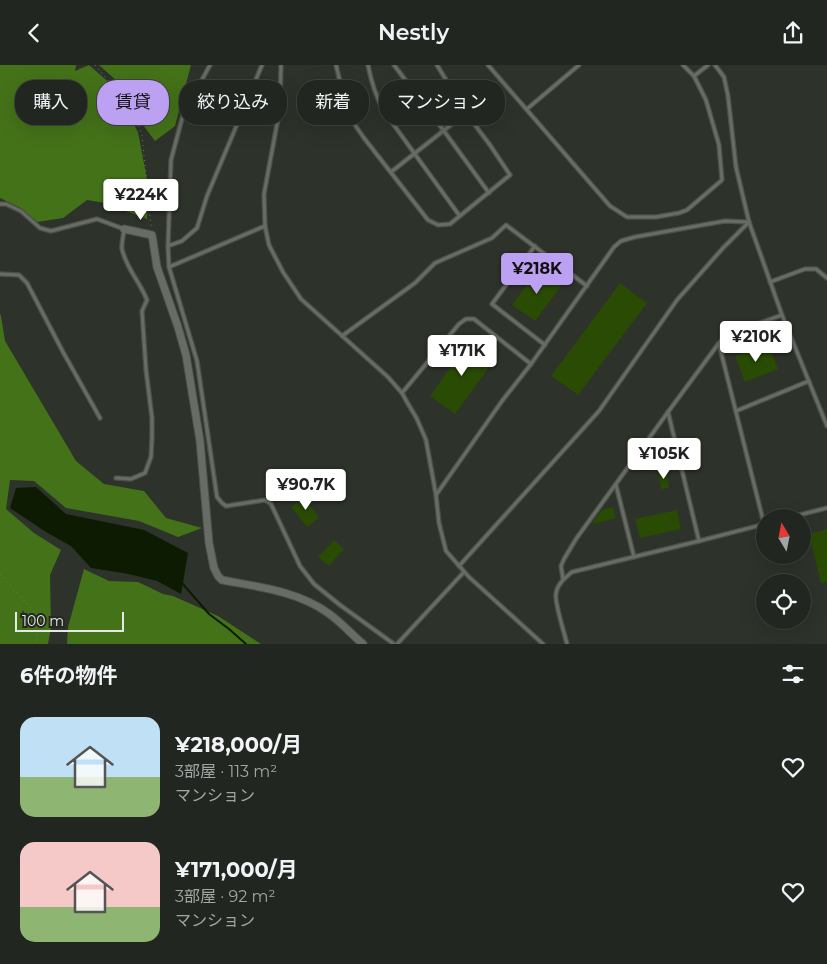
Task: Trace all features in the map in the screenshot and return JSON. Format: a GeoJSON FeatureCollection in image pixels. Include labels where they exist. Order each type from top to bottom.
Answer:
{"type":"FeatureCollection","features":[{"type":"Feature","properties":{"kind":"street"},"geometry":{"type":"LineString","coordinates":[[124,229],[152,235],[157,267],[186,355],[200,441],[209,543],[216,573],[222,580],[282,592],[311,602],[330,614],[362,644]]}},
{"type":"Feature","properties":{"kind":"lane"},"geometry":{"type":"LineString","coordinates":[[210,65],[183,115],[171,160],[168,246],[169,267],[197,361],[217,497],[226,506],[265,500],[270,504],[300,567],[314,583],[340,605],[395,644],[464,572]]}},
{"type":"Feature","properties":{"kind":"lane"},"geometry":{"type":"LineString","coordinates":[[168,246],[182,241],[196,227],[207,196],[262,65]]}},
{"type":"Feature","properties":{"kind":"lane"},"geometry":{"type":"LineString","coordinates":[[281,65],[280,108],[264,194],[265,227],[269,245],[283,273],[301,299],[388,377],[402,393],[417,419],[426,440],[439,523],[446,551],[464,572],[543,644]]}},
{"type":"Feature","properties":{"kind":"lane"},"geometry":{"type":"LineString","coordinates":[[336,65],[348,115],[428,220],[438,225],[450,224],[510,175],[475,125]]}},
{"type":"Feature","properties":{"kind":"lane"},"geometry":{"type":"LineString","coordinates":[[368,65],[383,110],[459,215]]}},
{"type":"Feature","properties":{"kind":"lane"},"geometry":{"type":"LineString","coordinates":[[394,65],[489,193]]}},
{"type":"Feature","properties":{"kind":"lane"},"geometry":{"type":"LineString","coordinates":[[437,65],[446,80]]}},
{"type":"Feature","properties":{"kind":"lane"},"geometry":{"type":"LineString","coordinates":[[488,65],[610,206],[627,217],[656,217],[688,210],[722,180],[719,145],[706,100],[694,76],[683,65]]}},
{"type":"Feature","properties":{"kind":"lane"},"geometry":{"type":"LineString","coordinates":[[527,109],[579,65]]}},
{"type":"Feature","properties":{"kind":"lane"},"geometry":{"type":"LineString","coordinates":[[694,76],[708,65]]}},
{"type":"Feature","properties":{"kind":"lane"},"geometry":{"type":"LineString","coordinates":[[715,65],[724,77],[728,96],[736,167],[748,222],[782,315],[827,426]]}},
{"type":"Feature","properties":{"kind":"lane"},"geometry":{"type":"LineString","coordinates":[[391,172],[451,125]]}},
{"type":"Feature","properties":{"kind":"lane"},"geometry":{"type":"LineString","coordinates":[[0,204],[6,204],[21,211],[40,228],[51,231],[97,219],[124,229],[122,247],[130,269],[143,289],[146,300],[142,311],[146,370],[152,418],[152,437],[150,457],[145,473],[131,479],[116,478]]}},
{"type":"Feature","properties":{"kind":"lane"},"geometry":{"type":"LineString","coordinates":[[436,495],[614,247],[621,241],[634,237],[725,221],[748,222]]}},
{"type":"Feature","properties":{"kind":"lane"},"geometry":{"type":"LineString","coordinates":[[459,566],[599,411],[677,300],[748,222]]}},
{"type":"Feature","properties":{"kind":"lane"},"geometry":{"type":"LineString","coordinates":[[342,336],[414,283],[434,263],[492,238],[506,225],[587,286]]}},
{"type":"Feature","properties":{"kind":"lane"},"geometry":{"type":"LineString","coordinates":[[169,267],[265,227]]}},
{"type":"Feature","properties":{"kind":"lane"},"geometry":{"type":"LineString","coordinates":[[535,246],[492,305],[545,345]]}},
{"type":"Feature","properties":{"kind":"lane"},"geometry":{"type":"LineString","coordinates":[[770,282],[805,269],[816,269],[827,278]]}},
{"type":"Feature","properties":{"kind":"lane"},"geometry":{"type":"LineString","coordinates":[[0,275],[19,275],[28,283],[63,352],[100,418]]}},
{"type":"Feature","properties":{"kind":"lane"},"geometry":{"type":"LineString","coordinates":[[563,579],[561,566],[576,539],[719,343],[727,335],[782,315]]}},
{"type":"Feature","properties":{"kind":"lane"},"geometry":{"type":"LineString","coordinates":[[402,393],[459,324],[466,319],[474,319],[531,364]]}},
{"type":"Feature","properties":{"kind":"lane"},"geometry":{"type":"LineString","coordinates":[[719,343],[761,509]]}},
{"type":"Feature","properties":{"kind":"lane"},"geometry":{"type":"LineString","coordinates":[[736,411],[809,381]]}},
{"type":"Feature","properties":{"kind":"lane"},"geometry":{"type":"LineString","coordinates":[[668,411],[699,541]]}},
{"type":"Feature","properties":{"kind":"lane"},"geometry":{"type":"LineString","coordinates":[[616,484],[634,557]]}},
{"type":"Feature","properties":{"kind":"lane"},"geometry":{"type":"LineString","coordinates":[[811,512],[827,508]]}},
{"type":"Feature","properties":{"kind":"lane"},"geometry":{"type":"LineString","coordinates":[[567,644],[555,595],[558,585],[572,572],[756,526]]}},
{"type":"Feature","properties":{"kind":"path"},"geometry":{"type":"LineString","coordinates":[[95,65],[136,121],[142,135],[152,235]]}},
{"type":"Feature","properties":{"kind":"path"},"geometry":{"type":"LineString","coordinates":[[0,574],[36,614],[39,626],[36,644]]}},
{"type":"Feature","properties":{"kind":"green space"},"geometry":{"type":"Polygon","coordinates":[[[0,65],[76,65],[75,71],[89,65],[106,80],[97,80],[97,125],[134,125],[138,132],[148,185],[147,219],[105,203],[87,200],[63,218],[37,222],[21,208],[0,198],[0,65]]]}},
{"type":"Feature","properties":{"kind":"green space"},"geometry":{"type":"Polygon","coordinates":[[[99,65],[191,65],[187,80],[179,80],[179,111],[175,126],[155,141],[143,125],[169,125],[169,80],[116,80],[99,65]]]}},
{"type":"Feature","properties":{"kind":"green space"},"geometry":{"type":"Polygon","coordinates":[[[0,314],[5,341],[76,461],[104,484],[144,491],[166,518],[202,528],[178,537],[139,521],[66,508],[34,481],[10,480],[6,509],[34,533],[61,550],[50,575],[51,627],[48,644],[0,644],[0,314]]]}},
{"type":"Feature","properties":{"kind":"green space"},"geometry":{"type":"Polygon","coordinates":[[[84,569],[109,581],[138,582],[163,594],[173,596],[218,616],[261,644],[67,644],[68,627],[84,569]]]}},
{"type":"Feature","properties":{"kind":"shaded area"},"geometry":{"type":"Polygon","coordinates":[[[36,487],[66,514],[144,530],[188,553],[181,594],[157,581],[91,568],[71,546],[10,508],[16,488],[36,487]]]}},
{"type":"Feature","properties":{"kind":"building"},"geometry":{"type":"Polygon","coordinates":[[[538,269],[562,285],[535,321],[512,305],[538,269]]]}},
{"type":"Feature","properties":{"kind":"building"},"geometry":{"type":"Polygon","coordinates":[[[620,283],[647,303],[578,395],[551,376],[620,283]]]}},
{"type":"Feature","properties":{"kind":"building"},"geometry":{"type":"Polygon","coordinates":[[[469,341],[495,359],[455,414],[430,396],[469,341]]]}},
{"type":"Feature","properties":{"kind":"building"},"geometry":{"type":"Polygon","coordinates":[[[768,344],[778,369],[745,382],[735,356],[768,344]]]}},
{"type":"Feature","properties":{"kind":"building"},"geometry":{"type":"Polygon","coordinates":[[[666,471],[669,488],[661,489],[658,473],[666,471]]]}},
{"type":"Feature","properties":{"kind":"building"},"geometry":{"type":"Polygon","coordinates":[[[308,494],[313,502],[310,505],[319,518],[307,527],[291,507],[308,494]]]}},
{"type":"Feature","properties":{"kind":"building"},"geometry":{"type":"Polygon","coordinates":[[[613,507],[616,518],[593,524],[602,510],[613,507]]]}},
{"type":"Feature","properties":{"kind":"building"},"geometry":{"type":"Polygon","coordinates":[[[677,510],[681,529],[640,538],[635,519],[677,510]]]}},
{"type":"Feature","properties":{"kind":"building"},"geometry":{"type":"Polygon","coordinates":[[[827,529],[827,582],[821,583],[811,542],[811,533],[827,529]]]}},
{"type":"Feature","properties":{"kind":"building"},"geometry":{"type":"Polygon","coordinates":[[[334,540],[344,549],[329,566],[318,557],[334,540]]]}},
{"type":"Feature","properties":{"kind":"waterway"},"geometry":{"type":"LineString","coordinates":[[182,583],[209,614],[246,644]]}}]}
